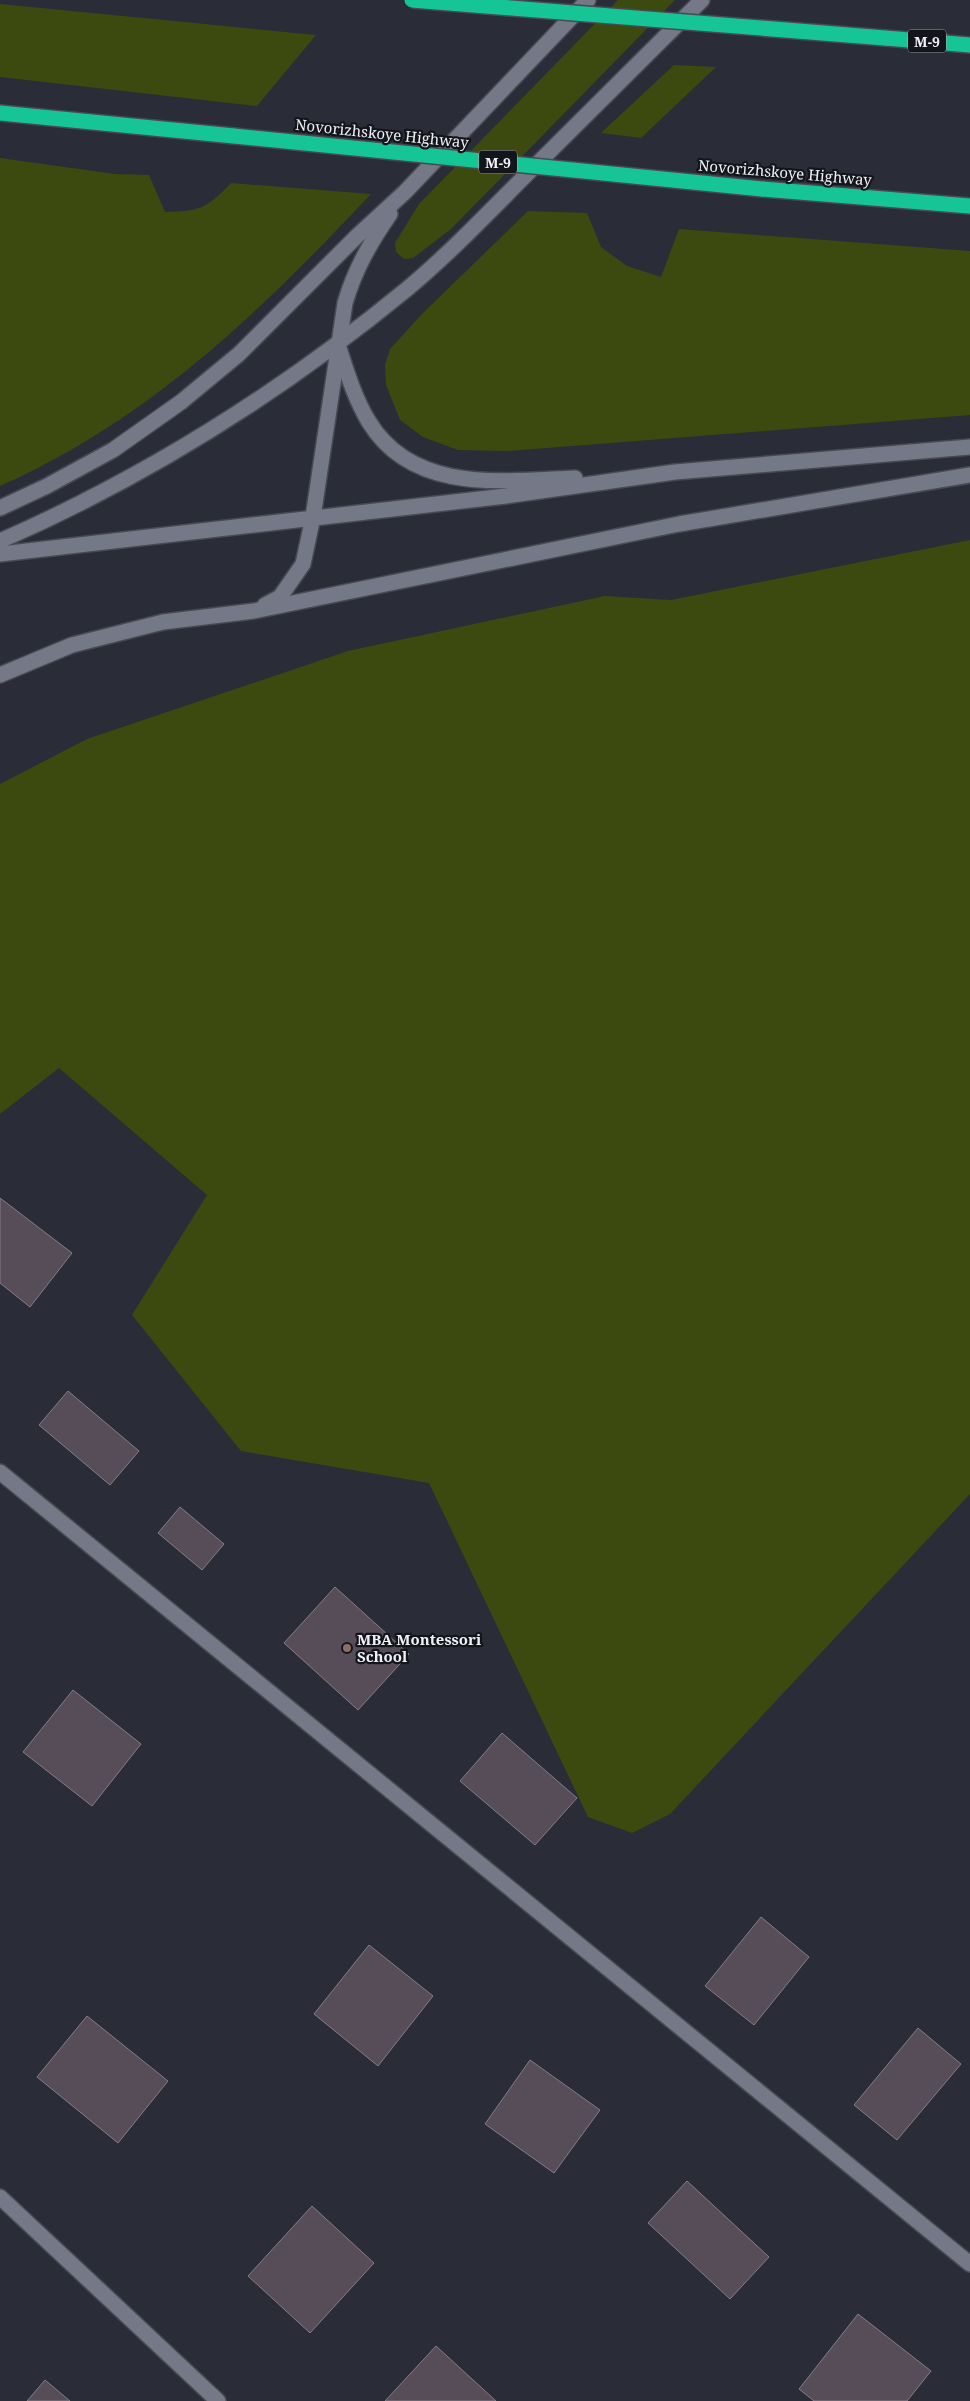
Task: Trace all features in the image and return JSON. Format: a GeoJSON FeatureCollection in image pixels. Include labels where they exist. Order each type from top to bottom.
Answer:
{"type":"FeatureCollection","features":[{"type":"Feature","properties":{"kind":"highway","name":"М-9"},"geometry":{"type":"LineString","coordinates":[[412,0],[970,45]]}},
{"type":"Feature","properties":{"kind":"highway","name":"Novorizhskoye Highway"},"geometry":{"type":"LineString","coordinates":[[0,113],[762,189],[970,206]]}},
{"type":"Feature","properties":{"kind":"street"},"geometry":{"type":"LineString","coordinates":[[0,508],[47,486],[113,450],[181,402],[239,354],[356,237],[405,192],[588,0]]}},
{"type":"Feature","properties":{"kind":"street"},"geometry":{"type":"LineString","coordinates":[[0,541],[58,516],[129,480],[337,344],[408,287],[462,239],[702,0]]}},
{"type":"Feature","properties":{"kind":"street"},"geometry":{"type":"LineString","coordinates":[[254,611],[280,597],[303,564],[312,518],[337,344],[345,303],[354,273],[367,246],[405,192]]}},
{"type":"Feature","properties":{"kind":"street"},"geometry":{"type":"LineString","coordinates":[[337,344],[350,381],[370,423],[390,448],[420,469],[455,479],[507,481],[675,472],[970,447]]}},
{"type":"Feature","properties":{"kind":"street"},"geometry":{"type":"LineString","coordinates":[[0,554],[506,496],[675,472]]}},
{"type":"Feature","properties":{"kind":"street"},"geometry":{"type":"LineString","coordinates":[[0,675],[72,645],[163,622],[254,611],[679,524],[970,475]]}},
{"type":"Feature","properties":{"kind":"street"},"geometry":{"type":"LineString","coordinates":[[0,1472],[970,2264]]}},
{"type":"Feature","properties":{"kind":"street"},"geometry":{"type":"LineString","coordinates":[[0,2197],[218,2401]]}},
{"type":"Feature","properties":{"kind":"green space"},"geometry":{"type":"Polygon","coordinates":[[[618,0],[675,0],[451,229],[413,258],[404,259],[396,252],[395,243],[419,204],[618,0]]]}},
{"type":"Feature","properties":{"kind":"green space"},"geometry":{"type":"Polygon","coordinates":[[[0,4],[316,35],[257,106],[0,77],[0,4]]]}},
{"type":"Feature","properties":{"kind":"green space"},"geometry":{"type":"Polygon","coordinates":[[[674,65],[716,67],[641,138],[601,133],[674,65]]]}},
{"type":"Feature","properties":{"kind":"green space"},"geometry":{"type":"Polygon","coordinates":[[[0,158],[115,174],[149,175],[165,212],[187,211],[202,207],[231,183],[371,194],[287,280],[200,359],[106,429],[54,459],[0,486],[0,158]]]}},
{"type":"Feature","properties":{"kind":"green space"},"geometry":{"type":"Polygon","coordinates":[[[528,211],[587,213],[601,247],[627,266],[661,277],[679,229],[970,251],[970,415],[508,451],[458,450],[423,437],[400,420],[386,385],[385,365],[390,349],[422,314],[528,211]]]}},
{"type":"Feature","properties":{"kind":"green space"},"geometry":{"type":"Polygon","coordinates":[[[970,540],[970,1494],[670,1814],[632,1833],[588,1817],[429,1483],[241,1451],[132,1315],[207,1195],[59,1068],[0,1114],[0,784],[87,739],[348,651],[605,596],[671,600],[970,540]]]}},
{"type":"Feature","properties":{"kind":"building"},"geometry":{"type":"Polygon","coordinates":[[[0,1198],[72,1253],[30,1307],[0,1283],[0,1198]]]}},
{"type":"Feature","properties":{"kind":"building"},"geometry":{"type":"Polygon","coordinates":[[[68,1391],[139,1451],[110,1485],[39,1425],[68,1391]]]}},
{"type":"Feature","properties":{"kind":"building"},"geometry":{"type":"Polygon","coordinates":[[[180,1507],[224,1544],[202,1570],[158,1533],[180,1507]]]}},
{"type":"Feature","properties":{"kind":"building","name":"MBA Montessori School"},"geometry":{"type":"Polygon","coordinates":[[[335,1587],[409,1654],[358,1710],[284,1643],[335,1587]]]}},
{"type":"Feature","properties":{"kind":"building"},"geometry":{"type":"Polygon","coordinates":[[[73,1690],[141,1744],[92,1806],[23,1752],[73,1690]]]}},
{"type":"Feature","properties":{"kind":"building"},"geometry":{"type":"Polygon","coordinates":[[[502,1733],[577,1798],[535,1845],[460,1781],[502,1733]]]}},
{"type":"Feature","properties":{"kind":"building"},"geometry":{"type":"Polygon","coordinates":[[[761,1917],[809,1957],[754,2025],[705,1986],[761,1917]]]}},
{"type":"Feature","properties":{"kind":"building"},"geometry":{"type":"Polygon","coordinates":[[[369,1945],[433,1996],[378,2066],[314,2014],[369,1945]]]}},
{"type":"Feature","properties":{"kind":"building"},"geometry":{"type":"Polygon","coordinates":[[[87,2016],[168,2081],[118,2143],[37,2077],[87,2016]]]}},
{"type":"Feature","properties":{"kind":"building"},"geometry":{"type":"Polygon","coordinates":[[[918,2028],[961,2064],[897,2140],[854,2105],[918,2028]]]}},
{"type":"Feature","properties":{"kind":"building"},"geometry":{"type":"Polygon","coordinates":[[[530,2060],[600,2110],[554,2173],[485,2124],[530,2060]]]}},
{"type":"Feature","properties":{"kind":"building"},"geometry":{"type":"Polygon","coordinates":[[[687,2181],[769,2257],[730,2299],[648,2223],[687,2181]]]}},
{"type":"Feature","properties":{"kind":"building"},"geometry":{"type":"Polygon","coordinates":[[[312,2206],[374,2263],[310,2333],[248,2276],[312,2206]]]}},
{"type":"Feature","properties":{"kind":"building"},"geometry":{"type":"Polygon","coordinates":[[[858,2314],[931,2371],[907,2401],[814,2401],[799,2389],[858,2314]]]}},
{"type":"Feature","properties":{"kind":"building"},"geometry":{"type":"Polygon","coordinates":[[[436,2346],[496,2401],[385,2401],[436,2346]]]}},
{"type":"Feature","properties":{"kind":"building"},"geometry":{"type":"Polygon","coordinates":[[[45,2380],[70,2401],[27,2401],[45,2380]]]}},
{"type":"Feature","properties":{"kind":"place","name":"MBA Montessori School"},"geometry":{"type":"Point","coordinates":[347,1648]}}]}
